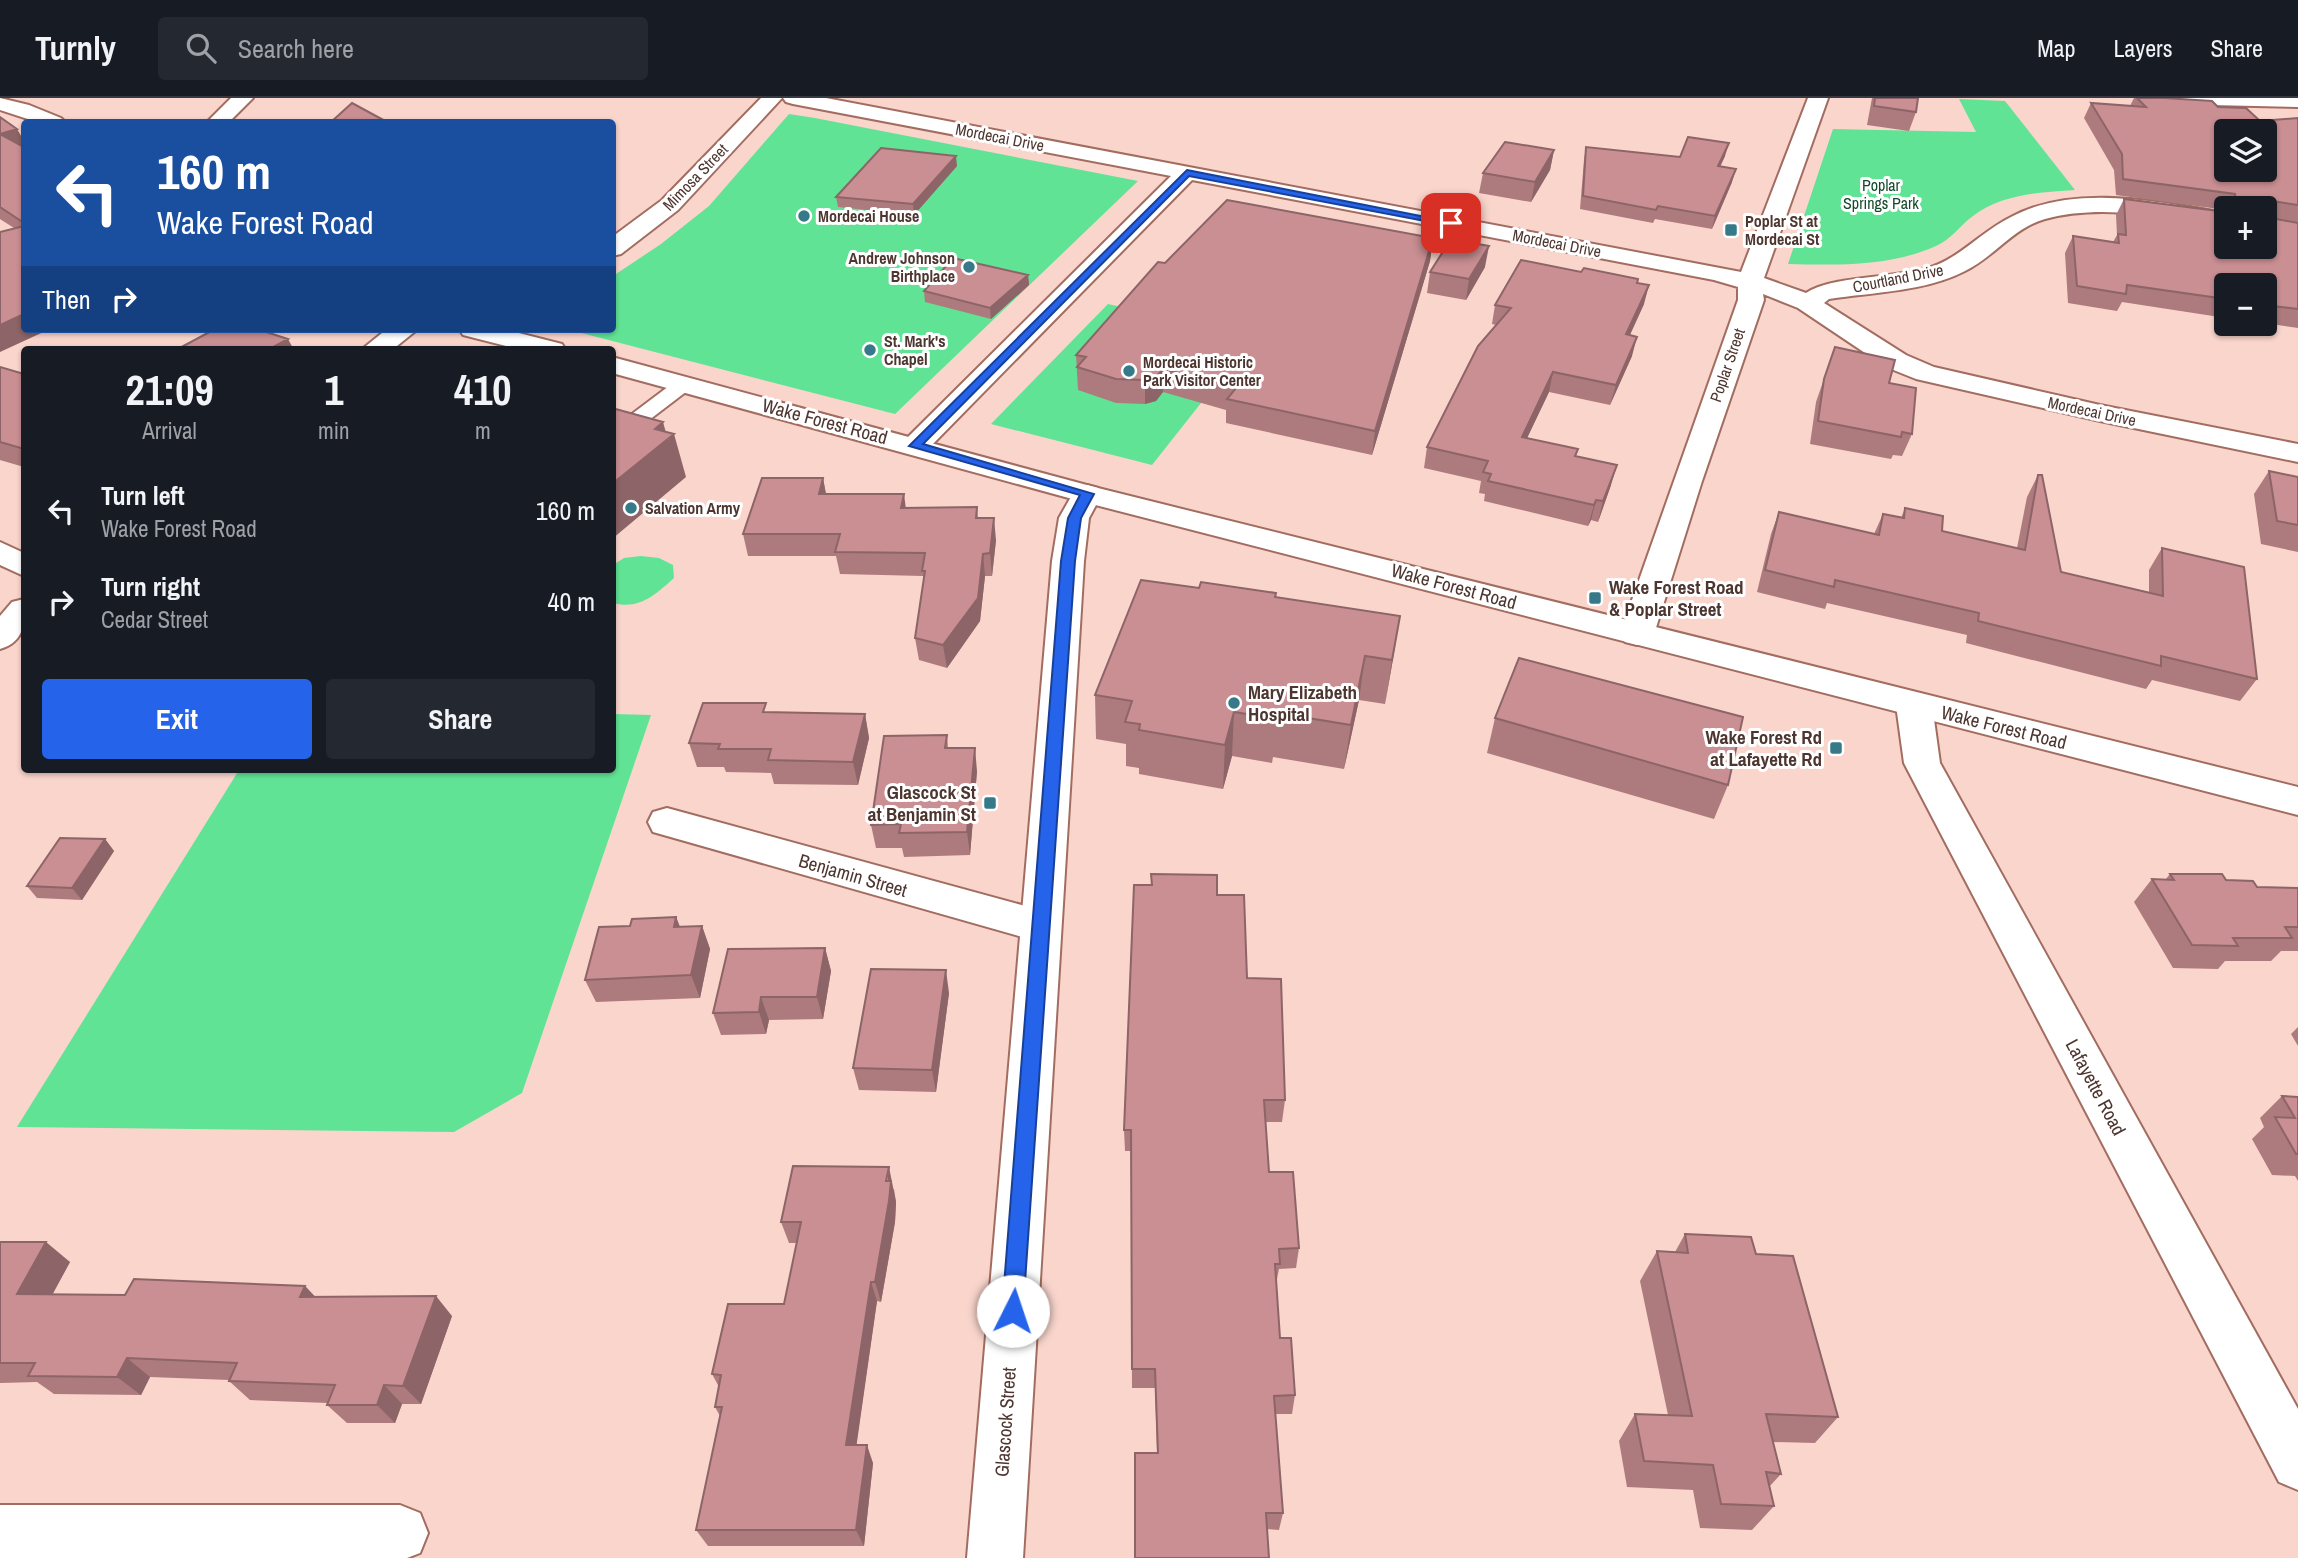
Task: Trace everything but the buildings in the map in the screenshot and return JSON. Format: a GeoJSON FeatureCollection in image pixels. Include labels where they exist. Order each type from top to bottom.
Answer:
{"type":"FeatureCollection","features":[{"type":"Feature","properties":{"kind":"street"},"geometry":{"type":"LineString","coordinates":[[220,119],[243,98]]}},
{"type":"Feature","properties":{"kind":"street","name":"Mimosa Street"},"geometry":{"type":"LineString","coordinates":[[616,246],[670,205],[772,98]]}},
{"type":"Feature","properties":{"kind":"street","name":"Mordecai Drive"},"geometry":{"type":"LineString","coordinates":[[793,98],[1718,273],[1784,292],[1807,303],[1896,361],[1926,373],[2100,413],[2298,453]]}},
{"type":"Feature","properties":{"kind":"street","name":"Poplar Street"},"geometry":{"type":"LineString","coordinates":[[1637,634],[1687,481],[1751,300],[1750,282],[1818,98]]}},
{"type":"Feature","properties":{"kind":"street"},"geometry":{"type":"LineString","coordinates":[[2167,98],[2298,101]]}},
{"type":"Feature","properties":{"kind":"street"},"geometry":{"type":"LineString","coordinates":[[0,103],[47,119]]}},
{"type":"Feature","properties":{"kind":"street"},"geometry":{"type":"LineString","coordinates":[[915,446],[1187,173]]}},
{"type":"Feature","properties":{"kind":"street","name":"Courtland Drive"},"geometry":{"type":"LineString","coordinates":[[1807,303],[1822,292],[1931,275],[1958,265],[2001,231],[2025,218],[2050,211],[2086,207],[2136,208],[2214,218]]}},
{"type":"Feature","properties":{"kind":"street"},"geometry":{"type":"LineString","coordinates":[[380,346],[399,333]]}},
{"type":"Feature","properties":{"kind":"street"},"geometry":{"type":"LineString","coordinates":[[493,333],[539,346]]}},
{"type":"Feature","properties":{"kind":"street","name":"Wake Forest Road"},"geometry":{"type":"LineString","coordinates":[[616,366],[1087,494],[2298,801]]}},
{"type":"Feature","properties":{"kind":"street","name":"Glascock Street"},"geometry":{"type":"LineString","coordinates":[[995,1558],[1068,561],[1074,518],[1087,494]]}},
{"type":"Feature","properties":{"kind":"street"},"geometry":{"type":"LineString","coordinates":[[0,552],[21,564]]}},
{"type":"Feature","properties":{"kind":"street"},"geometry":{"type":"LineString","coordinates":[[0,638],[21,613]]}},
{"type":"Feature","properties":{"kind":"street","name":"Lafayette Road"},"geometry":{"type":"LineString","coordinates":[[1914,705],[1922,763],[2298,1463]]}},
{"type":"Feature","properties":{"kind":"street","name":"Benjamin Street"},"geometry":{"type":"LineString","coordinates":[[667,822],[1040,926]]}},
{"type":"Feature","properties":{"kind":"street"},"geometry":{"type":"LineString","coordinates":[[25,1542],[400,1534]]}},
{"type":"Feature","properties":{"kind":"lane"},"geometry":{"type":"LineString","coordinates":[[616,436],[684,384]]}},
{"type":"Feature","properties":{"kind":"green space","name":"Poplar Springs Park"},"geometry":{"type":"Polygon","coordinates":[[[1959,99],[2005,101],[2075,190],[2022,196],[1996,203],[1973,216],[1942,243],[1900,258],[1826,265],[1788,264],[1833,129],[1976,132],[1959,99]]]}},
{"type":"Feature","properties":{"kind":"green space"},"geometry":{"type":"Polygon","coordinates":[[[789,114],[1138,181],[895,414],[581,333],[616,333],[616,274],[661,244],[709,206],[789,114]]]}},
{"type":"Feature","properties":{"kind":"green space"},"geometry":{"type":"Polygon","coordinates":[[[1108,304],[1254,336],[1152,465],[991,424],[1108,304]]]}},
{"type":"Feature","properties":{"kind":"green space"},"geometry":{"type":"Polygon","coordinates":[[[624,558],[659,558],[673,565],[674,578],[646,600],[631,604],[616,604],[616,563],[624,558]]]}},
{"type":"Feature","properties":{"kind":"green space"},"geometry":{"type":"Polygon","coordinates":[[[616,714],[651,715],[522,1093],[454,1132],[17,1127],[237,773],[616,773],[616,714]]]}},
{"type":"Feature","properties":{"kind":"place","name":"Mordecai House"},"geometry":{"type":"Point","coordinates":[804,216]}},
{"type":"Feature","properties":{"kind":"place","name":"Poplar St at Mordecai St"},"geometry":{"type":"Point","coordinates":[1731,230]}},
{"type":"Feature","properties":{"kind":"place","name":"Andrew Johnson Birthplace"},"geometry":{"type":"Point","coordinates":[969,267]}},
{"type":"Feature","properties":{"kind":"place","name":"St. Mark's Chapel"},"geometry":{"type":"Point","coordinates":[870,350]}},
{"type":"Feature","properties":{"kind":"place","name":"Mordecai Historic Park Visitor Center"},"geometry":{"type":"Point","coordinates":[1129,371]}},
{"type":"Feature","properties":{"kind":"place","name":"Salvation Army"},"geometry":{"type":"Point","coordinates":[631,508]}},
{"type":"Feature","properties":{"kind":"place","name":"Wake Forest Road & Poplar Street"},"geometry":{"type":"Point","coordinates":[1595,598]}},
{"type":"Feature","properties":{"kind":"place","name":"Mary Elizabeth Hospital"},"geometry":{"type":"Point","coordinates":[1234,703]}},
{"type":"Feature","properties":{"kind":"place","name":"Wake Forest Rd at Lafayette Rd"},"geometry":{"type":"Point","coordinates":[1836,748]}},
{"type":"Feature","properties":{"kind":"place","name":"Glascock St at Benjamin St"},"geometry":{"type":"Point","coordinates":[990,803]}},
{"type":"Feature","properties":{"kind":"route"},"geometry":{"type":"LineString","coordinates":[[1013,1311],[1068,561],[1074,518],[1087,494],[915,446],[1187,173],[1451,223]]}}]}
